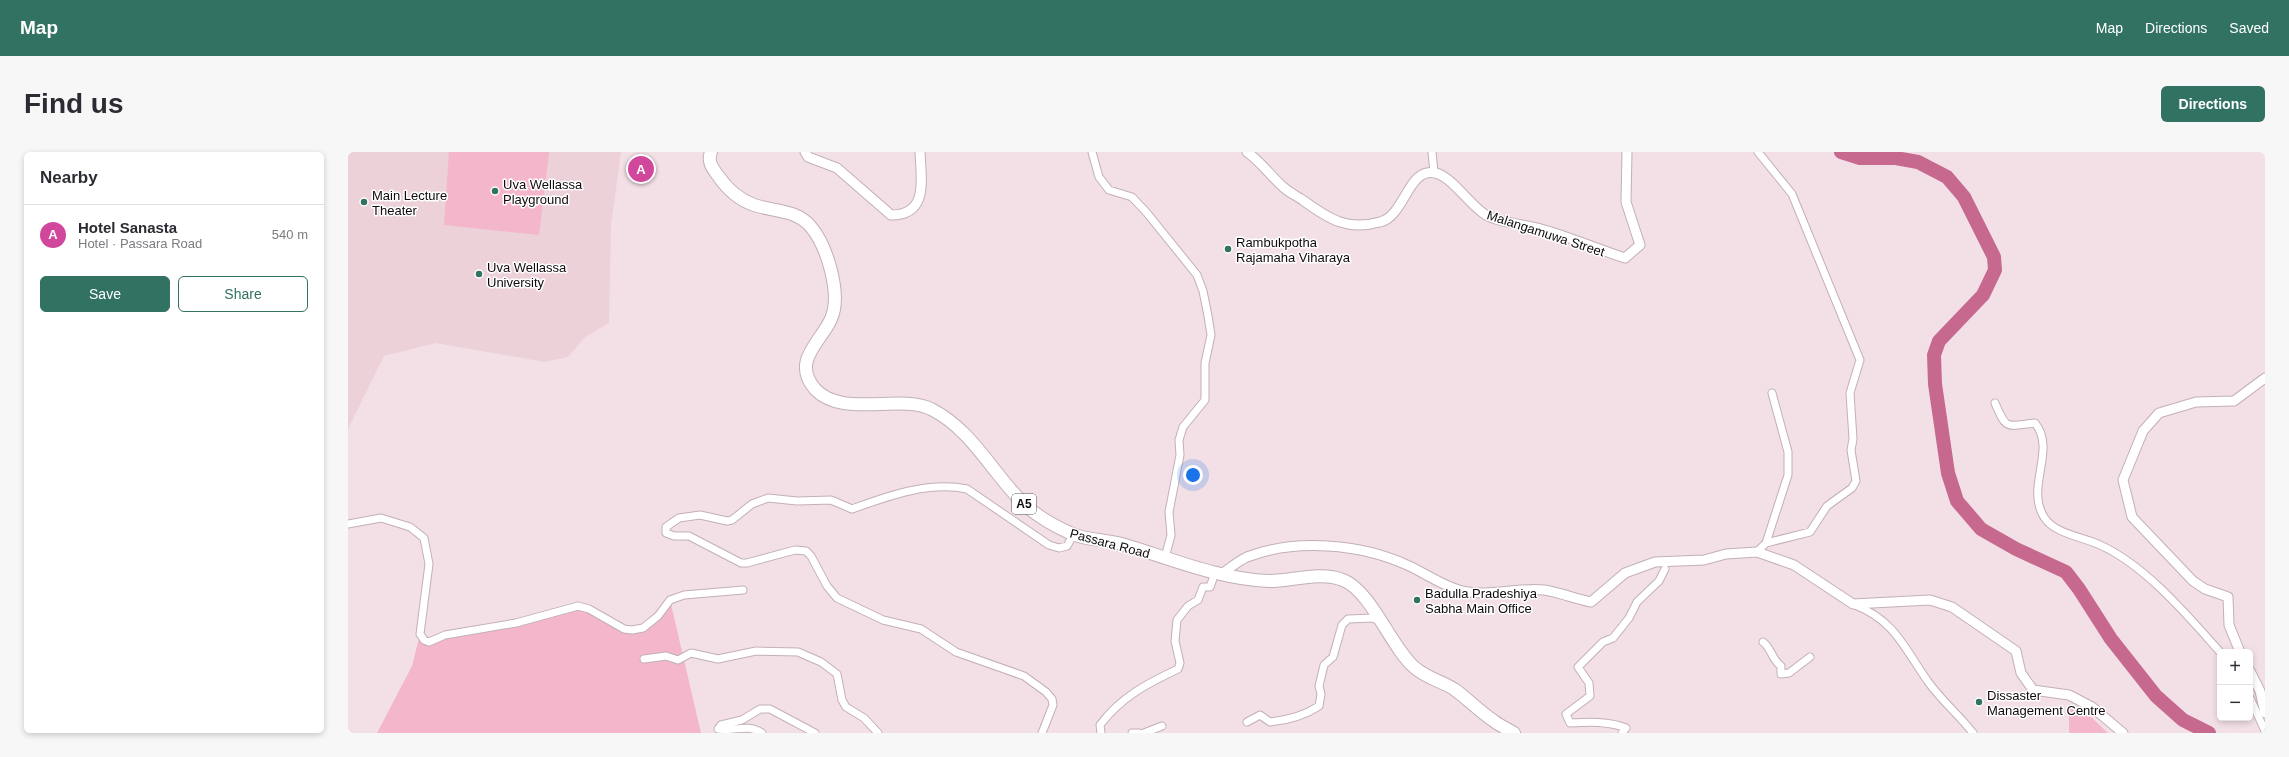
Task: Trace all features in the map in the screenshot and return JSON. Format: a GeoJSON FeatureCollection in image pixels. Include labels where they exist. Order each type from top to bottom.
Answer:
{"type":"FeatureCollection","features":[{"type":"Feature","properties":{"kind":"highway","name":"Passara Road"},"geometry":{"type":"LineString","coordinates":[[711,152],[709,159],[713,169],[724,184],[741,199],[756,206],[790,211],[805,220],[819,238],[824,248],[831,273],[835,296],[835,307],[831,319],[813,344],[806,361],[810,381],[816,390],[824,396],[838,401],[863,404],[916,405],[928,408],[944,417],[978,446],[1013,492],[1028,507],[1057,527],[1073,535],[1121,544],[1218,573],[1268,581],[1324,577],[1339,578],[1353,587],[1413,667],[1432,679],[1451,687],[1494,721],[1514,733]]}},
{"type":"Feature","properties":{"kind":"street"},"geometry":{"type":"LineString","coordinates":[[805,152],[808,157],[837,168],[891,215],[903,215],[914,209],[921,195],[920,152]]}},
{"type":"Feature","properties":{"kind":"street"},"geometry":{"type":"LineString","coordinates":[[1092,152],[1100,177],[1109,190],[1132,197],[1147,213],[1197,275],[1206,304],[1211,335],[1205,363],[1205,400],[1183,427],[1179,440],[1180,455],[1169,512],[1171,535],[1165,558]]}},
{"type":"Feature","properties":{"kind":"street"},"geometry":{"type":"LineString","coordinates":[[1247,152],[1283,187],[1330,219],[1342,224],[1357,225],[1380,222],[1392,216],[1399,208],[1412,183],[1422,174],[1434,172],[1432,152]]}},
{"type":"Feature","properties":{"kind":"street","name":"Malangamuwa Street"},"geometry":{"type":"LineString","coordinates":[[1434,172],[1443,177],[1486,216],[1542,229],[1625,258],[1640,244],[1626,202],[1626,152]]}},
{"type":"Feature","properties":{"kind":"street"},"geometry":{"type":"LineString","coordinates":[[1758,152],[1792,194],[1860,360],[1850,393],[1853,439],[1851,450],[1856,481],[1852,488],[1828,506],[1810,532],[1766,543]]}},
{"type":"Feature","properties":{"kind":"street"},"geometry":{"type":"LineString","coordinates":[[2239,649],[2229,624],[2228,597],[2205,589],[2193,581],[2132,517],[2123,480],[2143,431],[2159,413],[2196,402],[2234,401],[2265,378]]}},
{"type":"Feature","properties":{"kind":"street"},"geometry":{"type":"LineString","coordinates":[[1757,552],[1766,543],[1788,475],[1788,452],[1772,393]]}},
{"type":"Feature","properties":{"kind":"street"},"geometry":{"type":"LineString","coordinates":[[1995,403],[2003,423],[2008,426],[2035,423],[2041,430],[2044,440],[2036,496],[2044,517],[2056,528],[2102,545],[2134,566],[2178,604],[2217,649]]}},
{"type":"Feature","properties":{"kind":"street"},"geometry":{"type":"LineString","coordinates":[[1042,733],[1053,705],[1052,699],[1046,692],[1024,676],[956,652],[921,629],[883,620],[837,598],[827,586],[811,556],[806,551],[795,550],[747,563],[741,563],[689,536],[674,536],[666,533],[666,527],[679,518],[700,515],[727,521],[732,520],[752,504],[768,498],[797,501],[831,500],[852,509],[904,491],[958,487],[967,489],[1049,545],[1059,548],[1067,546],[1073,535]]}},
{"type":"Feature","properties":{"kind":"street"},"geometry":{"type":"LineString","coordinates":[[348,524],[381,518],[410,527],[424,538],[429,564],[420,634],[424,640],[429,642],[445,636],[516,623],[578,606],[589,609],[624,629],[643,628],[658,616],[670,600],[684,595],[743,590]]}},
{"type":"Feature","properties":{"kind":"street"},"geometry":{"type":"LineString","coordinates":[[1101,733],[1100,724],[1109,713],[1128,696],[1149,683],[1178,670],[1180,663],[1175,641],[1177,620],[1188,606],[1198,600],[1203,588],[1210,587],[1218,573],[1246,557],[1275,550],[1318,545],[1358,550],[1406,565],[1444,584],[1467,592],[1545,590],[1572,599],[1591,602],[1625,573],[1654,562],[1704,560],[1726,554],[1757,552],[1794,565],[1853,604],[1869,610],[1899,635],[1929,684],[1973,733]]}},
{"type":"Feature","properties":{"kind":"street"},"geometry":{"type":"LineString","coordinates":[[1622,733],[1626,728],[1619,725],[1592,722],[1570,723],[1566,714],[1590,696],[1589,683],[1578,667],[1603,642],[1613,638],[1629,618],[1637,602],[1659,581],[1665,569]]}},
{"type":"Feature","properties":{"kind":"street"},"geometry":{"type":"LineString","coordinates":[[1853,604],[1930,600],[1952,607],[2016,651],[2022,673],[2033,690],[2069,694],[2092,707],[2123,733]]}},
{"type":"Feature","properties":{"kind":"street"},"geometry":{"type":"LineString","coordinates":[[1247,722],[1260,715],[1270,722],[1283,721],[1299,717],[1303,713],[1319,706],[1321,694],[1319,686],[1324,665],[1333,657],[1342,625],[1348,619],[1372,618],[1380,621]]}},
{"type":"Feature","properties":{"kind":"street"},"geometry":{"type":"LineString","coordinates":[[1763,642],[1770,647],[1776,662],[1781,666],[1781,674],[1789,673],[1810,657]]}},
{"type":"Feature","properties":{"kind":"street"},"geometry":{"type":"LineString","coordinates":[[644,659],[666,656],[678,660],[691,653],[718,658],[756,650],[798,652],[822,662],[837,674],[842,700],[846,707],[864,718],[878,733]]}},
{"type":"Feature","properties":{"kind":"street"},"geometry":{"type":"LineString","coordinates":[[2253,677],[2260,691],[2265,713]]}},
{"type":"Feature","properties":{"kind":"street"},"geometry":{"type":"LineString","coordinates":[[2253,705],[2265,731]]}},
{"type":"Feature","properties":{"kind":"street"},"geometry":{"type":"LineString","coordinates":[[762,733],[746,727],[726,731],[718,729],[721,725],[742,720],[760,709],[770,710],[815,733]]}},
{"type":"Feature","properties":{"kind":"street"},"geometry":{"type":"LineString","coordinates":[[1144,733],[1162,726]]}},
{"type":"Feature","properties":{"kind":"street"},"geometry":{"type":"LineString","coordinates":[[1132,733],[1139,733]]}},
{"type":"Feature","properties":{"kind":"shaded area","name":"Uva Wellassa University"},"geometry":{"type":"Polygon","coordinates":[[[348,152],[621,152],[611,226],[609,323],[585,337],[568,357],[545,362],[436,343],[384,356],[348,429],[348,152]]]}},
{"type":"Feature","properties":{"kind":"shaded area","name":"Uva Wellassa Playground"},"geometry":{"type":"Polygon","coordinates":[[[449,152],[549,152],[539,235],[444,225],[449,152]]]}},
{"type":"Feature","properties":{"kind":"shaded area"},"geometry":{"type":"Polygon","coordinates":[[[670,600],[701,733],[377,733],[412,666],[420,634],[424,640],[578,606],[624,629],[643,628],[670,600]]]}},
{"type":"Feature","properties":{"kind":"shaded area"},"geometry":{"type":"Polygon","coordinates":[[[2069,704],[2088,714],[2108,733],[2069,733],[2069,704]]]}},
{"type":"Feature","properties":{"kind":"waterway"},"geometry":{"type":"LineString","coordinates":[[1841,152],[1860,158],[1896,158],[1918,162],[1947,177],[1964,197],[1994,257],[1995,270],[1983,295],[1939,341],[1934,355],[1935,384],[1948,473],[1957,501],[1981,529],[2016,549],[2066,572],[2079,589],[2111,639],[2156,696],[2183,720],[2209,733]]}},
{"type":"Feature","properties":{"kind":"place","name":"Hotel Sanasta"},"geometry":{"type":"Point","coordinates":[641,169]}},
{"type":"Feature","properties":{"kind":"place","name":"Uva Wellassa Playground"},"geometry":{"type":"Point","coordinates":[495,191]}},
{"type":"Feature","properties":{"kind":"place","name":"Main Lecture Theater"},"geometry":{"type":"Point","coordinates":[364,202]}},
{"type":"Feature","properties":{"kind":"place","name":"Rambukpotha Rajamaha Viharaya"},"geometry":{"type":"Point","coordinates":[1228,249]}},
{"type":"Feature","properties":{"kind":"place","name":"Uva Wellassa University"},"geometry":{"type":"Point","coordinates":[479,274]}},
{"type":"Feature","properties":{"kind":"place","name":"Badulla Pradeshiya Sabha Main Office"},"geometry":{"type":"Point","coordinates":[1417,600]}},
{"type":"Feature","properties":{"kind":"place","name":"Dissaster Management Centre"},"geometry":{"type":"Point","coordinates":[1979,702]}}]}
